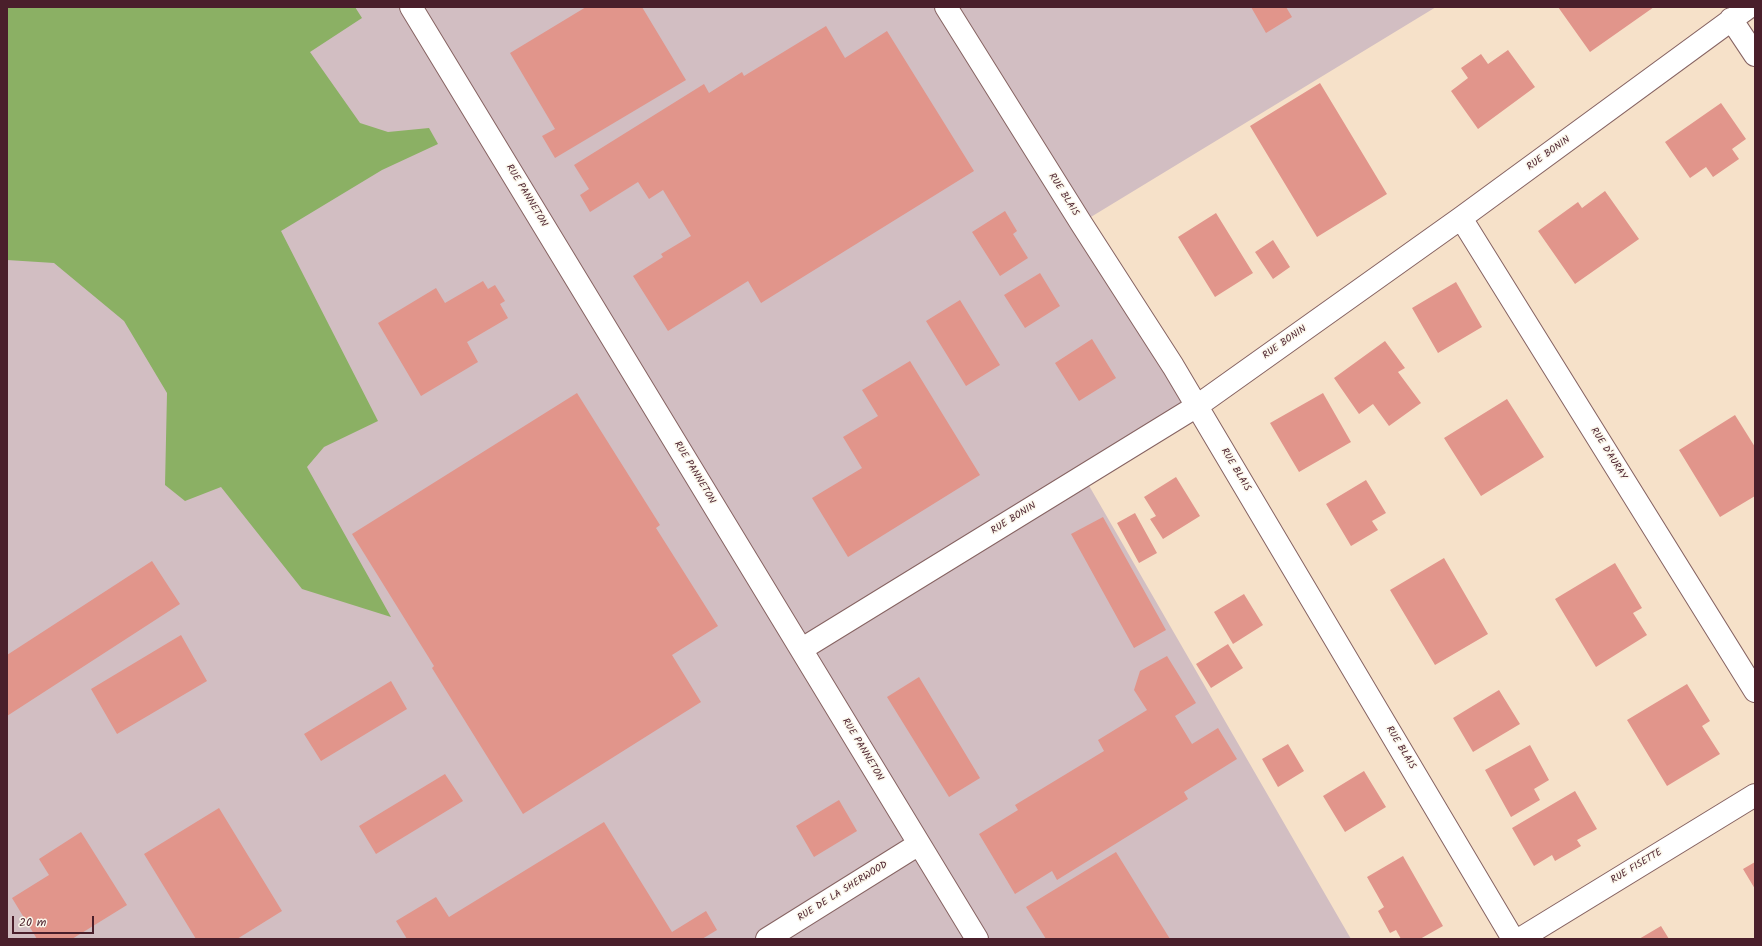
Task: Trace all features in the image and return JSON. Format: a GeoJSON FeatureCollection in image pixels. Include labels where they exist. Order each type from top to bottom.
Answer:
{"type":"FeatureCollection","features":[{"type":"Feature","properties":{"kind":"street","name":"RUE PANNETON"},"geometry":{"type":"LineString","coordinates":[[411,7],[977,939]]}},
{"type":"Feature","properties":{"kind":"street","name":"RUE BLAIS"},"geometry":{"type":"LineString","coordinates":[[946,7],[1197,406],[1513,939]]}},
{"type":"Feature","properties":{"kind":"street","name":"RUE BONIN"},"geometry":{"type":"LineString","coordinates":[[802,649],[1197,406],[1461,218],[1740,13]]}},
{"type":"Feature","properties":{"kind":"street"},"geometry":{"type":"LineString","coordinates":[[1740,13],[1755,55]]}},
{"type":"Feature","properties":{"kind":"street","name":"RUE D'AURAY"},"geometry":{"type":"LineString","coordinates":[[1461,218],[1755,691]]}},
{"type":"Feature","properties":{"kind":"street","name":"RUE FISETTE"},"geometry":{"type":"LineString","coordinates":[[1520,939],[1755,795]]}},
{"type":"Feature","properties":{"kind":"street","name":"RUE DE LA SHERWOOD"},"geometry":{"type":"LineString","coordinates":[[767,939],[919,844]]}},
{"type":"Feature","properties":{"kind":"shaded area"},"geometry":{"type":"Polygon","coordinates":[[[7,7],[1436,7],[1081,223],[1197,406],[1084,477],[1351,939],[7,939],[7,7]]]}},
{"type":"Feature","properties":{"kind":"green space"},"geometry":{"type":"Polygon","coordinates":[[[7,7],[355,7],[362,18],[310,52],[360,123],[388,132],[429,128],[438,144],[382,170],[281,231],[378,421],[324,447],[307,467],[391,617],[302,589],[221,487],[185,501],[165,485],[167,393],[124,321],[54,263],[7,260],[7,7]]]}},
{"type":"Feature","properties":{"kind":"building"},"geometry":{"type":"Polygon","coordinates":[[[586,7],[642,7],[686,80],[555,158],[542,136],[555,129],[510,53],[586,7]]]}},
{"type":"Feature","properties":{"kind":"building"},"geometry":{"type":"Polygon","coordinates":[[[1251,7],[1286,7],[1292,17],[1266,33],[1251,7]]]}},
{"type":"Feature","properties":{"kind":"building"},"geometry":{"type":"Polygon","coordinates":[[[1558,7],[1654,7],[1590,52],[1558,7]]]}},
{"type":"Feature","properties":{"kind":"building"},"geometry":{"type":"Polygon","coordinates":[[[826,26],[845,58],[887,31],[974,171],[761,303],[748,281],[668,331],[633,276],[663,257],[661,254],[691,236],[663,190],[649,199],[638,182],[590,212],[580,195],[589,189],[574,165],[704,84],[709,93],[742,72],[744,76],[826,26]]]}},
{"type":"Feature","properties":{"kind":"building"},"geometry":{"type":"Polygon","coordinates":[[[1508,50],[1535,87],[1478,129],[1451,91],[1468,78],[1461,68],[1481,54],[1488,64],[1508,50]]]}},
{"type":"Feature","properties":{"kind":"building"},"geometry":{"type":"Polygon","coordinates":[[[1320,83],[1387,194],[1317,237],[1250,126],[1320,83]]]}},
{"type":"Feature","properties":{"kind":"building"},"geometry":{"type":"Polygon","coordinates":[[[1721,103],[1746,139],[1732,149],[1739,159],[1713,177],[1706,167],[1690,178],[1665,142],[1721,103]]]}},
{"type":"Feature","properties":{"kind":"building"},"geometry":{"type":"Polygon","coordinates":[[[1605,191],[1639,239],[1575,284],[1538,231],[1578,202],[1582,208],[1605,191]]]}},
{"type":"Feature","properties":{"kind":"building"},"geometry":{"type":"Polygon","coordinates":[[[1005,211],[1017,231],[1013,234],[1028,258],[1000,276],[972,232],[1005,211]]]}},
{"type":"Feature","properties":{"kind":"building"},"geometry":{"type":"Polygon","coordinates":[[[1216,213],[1253,273],[1215,297],[1178,237],[1216,213]]]}},
{"type":"Feature","properties":{"kind":"building"},"geometry":{"type":"Polygon","coordinates":[[[1273,240],[1290,267],[1273,279],[1255,252],[1273,240]]]}},
{"type":"Feature","properties":{"kind":"building"},"geometry":{"type":"Polygon","coordinates":[[[1040,273],[1060,306],[1025,328],[1004,295],[1040,273]]]}},
{"type":"Feature","properties":{"kind":"building"},"geometry":{"type":"Polygon","coordinates":[[[483,281],[488,289],[495,285],[505,301],[500,304],[508,318],[467,342],[478,362],[421,396],[378,323],[436,288],[445,303],[483,281]]]}},
{"type":"Feature","properties":{"kind":"building"},"geometry":{"type":"Polygon","coordinates":[[[1456,282],[1482,327],[1438,353],[1412,308],[1456,282]]]}},
{"type":"Feature","properties":{"kind":"building"},"geometry":{"type":"Polygon","coordinates":[[[960,300],[1000,365],[966,386],[926,321],[960,300]]]}},
{"type":"Feature","properties":{"kind":"building"},"geometry":{"type":"Polygon","coordinates":[[[1092,339],[1116,378],[1079,401],[1055,363],[1092,339]]]}},
{"type":"Feature","properties":{"kind":"building"},"geometry":{"type":"Polygon","coordinates":[[[1385,341],[1405,368],[1398,372],[1421,403],[1389,426],[1373,404],[1359,414],[1334,378],[1385,341]]]}},
{"type":"Feature","properties":{"kind":"building"},"geometry":{"type":"Polygon","coordinates":[[[910,361],[980,475],[848,557],[812,498],[862,468],[843,437],[878,416],[862,390],[910,361]]]}},
{"type":"Feature","properties":{"kind":"building"},"geometry":{"type":"Polygon","coordinates":[[[577,393],[660,525],[656,528],[718,626],[672,655],[701,702],[523,814],[432,668],[434,666],[352,534],[577,393]]]}},
{"type":"Feature","properties":{"kind":"building"},"geometry":{"type":"Polygon","coordinates":[[[1323,393],[1351,442],[1299,472],[1270,423],[1323,393]]]}},
{"type":"Feature","properties":{"kind":"building"},"geometry":{"type":"Polygon","coordinates":[[[1507,399],[1544,457],[1481,496],[1444,438],[1507,399]]]}},
{"type":"Feature","properties":{"kind":"building"},"geometry":{"type":"Polygon","coordinates":[[[1735,415],[1755,447],[1755,496],[1720,517],[1679,450],[1735,415]]]}},
{"type":"Feature","properties":{"kind":"building"},"geometry":{"type":"Polygon","coordinates":[[[1176,477],[1200,516],[1163,539],[1150,519],[1156,516],[1144,497],[1176,477]]]}},
{"type":"Feature","properties":{"kind":"building"},"geometry":{"type":"Polygon","coordinates":[[[1366,480],[1386,513],[1372,521],[1378,530],[1351,546],[1326,504],[1366,480]]]}},
{"type":"Feature","properties":{"kind":"building"},"geometry":{"type":"Polygon","coordinates":[[[1135,513],[1157,553],[1139,563],[1117,523],[1135,513]]]}},
{"type":"Feature","properties":{"kind":"building"},"geometry":{"type":"Polygon","coordinates":[[[1103,517],[1166,630],[1134,648],[1071,534],[1103,517]]]}},
{"type":"Feature","properties":{"kind":"building"},"geometry":{"type":"Polygon","coordinates":[[[1444,558],[1488,634],[1435,665],[1390,590],[1444,558]]]}},
{"type":"Feature","properties":{"kind":"building"},"geometry":{"type":"Polygon","coordinates":[[[152,561],[180,604],[7,716],[7,655],[152,561]]]}},
{"type":"Feature","properties":{"kind":"building"},"geometry":{"type":"Polygon","coordinates":[[[1615,563],[1642,608],[1633,613],[1647,635],[1596,667],[1555,599],[1615,563]]]}},
{"type":"Feature","properties":{"kind":"building"},"geometry":{"type":"Polygon","coordinates":[[[1244,594],[1263,625],[1233,644],[1214,612],[1244,594]]]}},
{"type":"Feature","properties":{"kind":"building"},"geometry":{"type":"Polygon","coordinates":[[[181,635],[207,681],[117,734],[91,689],[181,635]]]}},
{"type":"Feature","properties":{"kind":"building"},"geometry":{"type":"Polygon","coordinates":[[[1228,644],[1243,668],[1211,688],[1196,664],[1228,644]]]}},
{"type":"Feature","properties":{"kind":"building"},"geometry":{"type":"Polygon","coordinates":[[[1167,656],[1196,703],[1175,716],[1192,744],[1218,728],[1237,759],[1184,792],[1188,799],[1057,880],[1052,871],[1015,894],[979,834],[1018,810],[1015,805],[1104,751],[1098,740],[1147,710],[1134,690],[1140,671],[1167,656]]]}},
{"type":"Feature","properties":{"kind":"building"},"geometry":{"type":"Polygon","coordinates":[[[919,677],[980,778],[949,797],[887,697],[919,677]]]}},
{"type":"Feature","properties":{"kind":"building"},"geometry":{"type":"Polygon","coordinates":[[[391,681],[407,709],[321,761],[304,734],[391,681]]]}},
{"type":"Feature","properties":{"kind":"building"},"geometry":{"type":"Polygon","coordinates":[[[1687,684],[1710,721],[1702,726],[1720,754],[1667,786],[1627,720],[1687,684]]]}},
{"type":"Feature","properties":{"kind":"building"},"geometry":{"type":"Polygon","coordinates":[[[1499,690],[1520,724],[1473,752],[1453,718],[1499,690]]]}},
{"type":"Feature","properties":{"kind":"building"},"geometry":{"type":"Polygon","coordinates":[[[1288,744],[1304,771],[1278,787],[1262,759],[1288,744]]]}},
{"type":"Feature","properties":{"kind":"building"},"geometry":{"type":"Polygon","coordinates":[[[1530,745],[1549,780],[1534,789],[1540,800],[1511,817],[1485,770],[1530,745]]]}},
{"type":"Feature","properties":{"kind":"building"},"geometry":{"type":"Polygon","coordinates":[[[1364,771],[1386,807],[1345,832],[1323,796],[1364,771]]]}},
{"type":"Feature","properties":{"kind":"building"},"geometry":{"type":"Polygon","coordinates":[[[445,774],[463,801],[376,854],[359,826],[445,774]]]}},
{"type":"Feature","properties":{"kind":"building"},"geometry":{"type":"Polygon","coordinates":[[[1575,791],[1597,829],[1577,840],[1581,846],[1555,861],[1552,855],[1534,866],[1512,828],[1575,791]]]}},
{"type":"Feature","properties":{"kind":"building"},"geometry":{"type":"Polygon","coordinates":[[[839,800],[857,831],[814,857],[796,826],[839,800]]]}},
{"type":"Feature","properties":{"kind":"building"},"geometry":{"type":"Polygon","coordinates":[[[219,808],[282,911],[237,939],[196,939],[144,854],[219,808]]]}},
{"type":"Feature","properties":{"kind":"building"},"geometry":{"type":"Polygon","coordinates":[[[604,822],[672,932],[706,911],[717,930],[702,939],[407,939],[396,921],[436,897],[449,917],[604,822]]]}},
{"type":"Feature","properties":{"kind":"building"},"geometry":{"type":"Polygon","coordinates":[[[81,832],[127,905],[72,939],[37,939],[12,898],[49,875],[39,859],[81,832]]]}},
{"type":"Feature","properties":{"kind":"building"},"geometry":{"type":"Polygon","coordinates":[[[1116,852],[1170,939],[1046,939],[1026,907],[1116,852]]]}},
{"type":"Feature","properties":{"kind":"building"},"geometry":{"type":"Polygon","coordinates":[[[1403,856],[1443,926],[1420,939],[1401,939],[1396,930],[1390,933],[1378,911],[1384,907],[1367,877],[1403,856]]]}},
{"type":"Feature","properties":{"kind":"building"},"geometry":{"type":"Polygon","coordinates":[[[1755,862],[1755,889],[1743,869],[1755,862]]]}},
{"type":"Feature","properties":{"kind":"building"},"geometry":{"type":"Polygon","coordinates":[[[1661,926],[1669,939],[1639,939],[1661,926]]]}}]}
